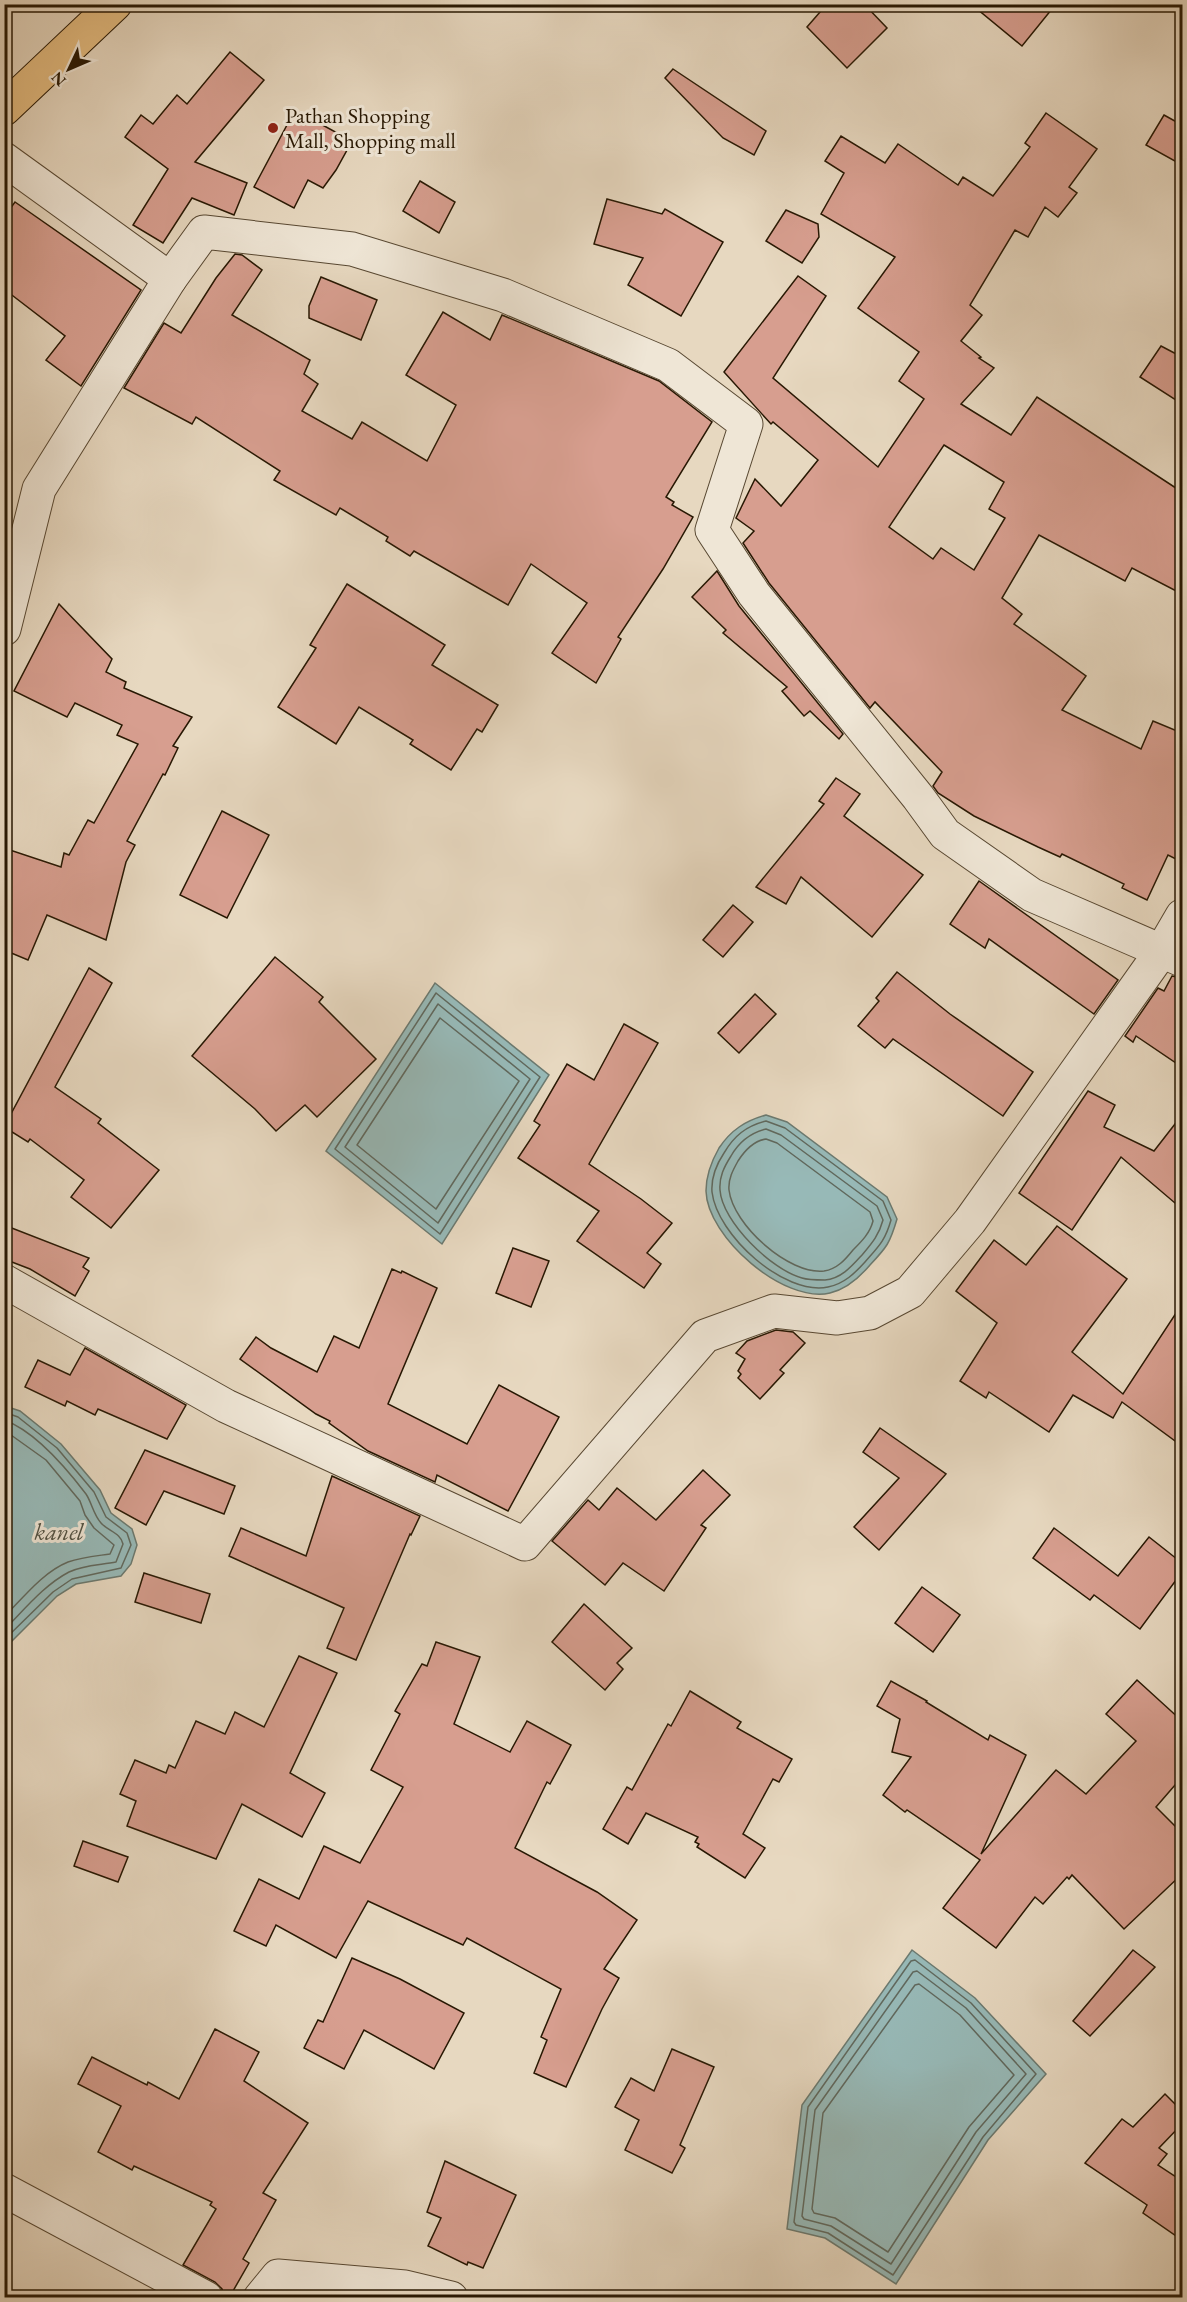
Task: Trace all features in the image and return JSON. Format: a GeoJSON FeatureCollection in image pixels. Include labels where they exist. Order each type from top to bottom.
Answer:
{"type":"FeatureCollection","features":[{"type":"Feature","properties":{"kind":"main road"},"geometry":{"type":"LineString","coordinates":[[4,109],[116,4]]}},
{"type":"Feature","properties":{"kind":"street"},"geometry":{"type":"LineString","coordinates":[[4,159],[170,279]]}},
{"type":"Feature","properties":{"kind":"street"},"geometry":{"type":"LineString","coordinates":[[4,629],[39,489],[170,279],[204,232],[352,249],[503,295],[668,365],[746,424],[712,530],[754,594],[918,797],[945,834],[1032,895],[1172,956]]}},
{"type":"Feature","properties":{"kind":"street"},"geometry":{"type":"LineString","coordinates":[[4,1281],[226,1406],[525,1544],[705,1336],[774,1311],[837,1318],[870,1313],[910,1293],[970,1221],[1172,956],[1182,916]]}},
{"type":"Feature","properties":{"kind":"street"},"geometry":{"type":"LineString","coordinates":[[4,2190],[206,2298]]}},
{"type":"Feature","properties":{"kind":"street"},"geometry":{"type":"LineString","coordinates":[[260,2298],[278,2276],[405,2287],[450,2298]]}},
{"type":"Feature","properties":{"kind":"water"},"geometry":{"type":"Polygon","coordinates":[[[435,983],[549,1075],[442,1244],[326,1151],[435,983]]]}},
{"type":"Feature","properties":{"kind":"water"},"geometry":{"type":"Polygon","coordinates":[[[766,1115],[787,1122],[887,1197],[897,1219],[890,1239],[880,1254],[857,1279],[836,1291],[812,1294],[791,1288],[771,1278],[734,1246],[719,1228],[710,1209],[706,1191],[707,1180],[711,1164],[719,1148],[739,1127],[766,1115]]]}},
{"type":"Feature","properties":{"kind":"water","name":"kanel"},"geometry":{"type":"Polygon","coordinates":[[[5,1406],[20,1411],[61,1444],[100,1490],[111,1513],[132,1529],[137,1545],[131,1564],[121,1576],[76,1584],[57,1596],[5,1648],[5,1406]]]}},
{"type":"Feature","properties":{"kind":"water"},"geometry":{"type":"Polygon","coordinates":[[[912,1950],[975,1998],[1046,2074],[988,2140],[896,2284],[825,2238],[787,2229],[802,2105],[912,1950]]]}},
{"type":"Feature","properties":{"kind":"building"},"geometry":{"type":"Polygon","coordinates":[[[827,4],[864,4],[887,28],[847,68],[807,27],[827,4]]]}},
{"type":"Feature","properties":{"kind":"building"},"geometry":{"type":"Polygon","coordinates":[[[971,4],[1056,4],[1022,46],[971,4]]]}},
{"type":"Feature","properties":{"kind":"building"},"geometry":{"type":"Polygon","coordinates":[[[230,52],[264,80],[195,162],[247,183],[234,215],[192,198],[163,243],[133,225],[168,169],[125,137],[141,115],[153,124],[177,95],[187,104],[230,52]]]}},
{"type":"Feature","properties":{"kind":"building"},"geometry":{"type":"Polygon","coordinates":[[[673,69],[766,131],[754,155],[723,138],[665,78],[673,69]]]}},
{"type":"Feature","properties":{"kind":"building"},"geometry":{"type":"Polygon","coordinates":[[[295,110],[352,141],[323,188],[308,180],[294,208],[254,187],[295,110]]]}},
{"type":"Feature","properties":{"kind":"building"},"geometry":{"type":"Polygon","coordinates":[[[1046,113],[1097,149],[1069,187],[1077,193],[1058,217],[1045,207],[1028,237],[1015,230],[970,305],[982,315],[961,341],[994,368],[961,404],[1011,435],[1037,397],[1182,492],[1182,594],[1132,568],[1125,581],[1039,535],[1002,598],[1022,614],[1014,624],[1086,676],[1062,710],[1141,749],[1153,721],[1182,733],[1182,862],[1168,855],[1147,900],[1122,888],[1124,884],[1062,854],[1060,857],[974,816],[938,793],[933,786],[942,772],[875,702],[870,708],[769,583],[743,543],[754,531],[736,518],[755,479],[781,506],[818,460],[773,422],[771,424],[724,372],[798,276],[826,296],[773,378],[878,467],[924,399],[899,381],[919,352],[858,308],[895,257],[821,214],[844,173],[825,161],[841,136],[885,163],[898,144],[958,185],[963,177],[993,196],[1030,147],[1025,143],[1046,113]],[[944,445],[889,527],[933,559],[941,548],[974,570],[1005,518],[989,509],[1004,482],[944,445]]]}},
{"type":"Feature","properties":{"kind":"building"},"geometry":{"type":"Polygon","coordinates":[[[1164,115],[1182,125],[1182,165],[1146,145],[1164,115]]]}},
{"type":"Feature","properties":{"kind":"building"},"geometry":{"type":"Polygon","coordinates":[[[420,181],[455,202],[439,233],[403,211],[420,181]]]}},
{"type":"Feature","properties":{"kind":"building"},"geometry":{"type":"Polygon","coordinates":[[[607,199],[662,214],[665,209],[723,242],[681,316],[628,285],[643,258],[594,244],[607,199]]]}},
{"type":"Feature","properties":{"kind":"building"},"geometry":{"type":"Polygon","coordinates":[[[15,202],[141,290],[81,386],[46,360],[65,336],[4,289],[4,217],[15,202]]]}},
{"type":"Feature","properties":{"kind":"building"},"geometry":{"type":"Polygon","coordinates":[[[786,210],[818,224],[819,237],[802,263],[766,241],[786,210]]]}},
{"type":"Feature","properties":{"kind":"building"},"geometry":{"type":"Polygon","coordinates":[[[235,254],[242,255],[262,270],[232,315],[310,360],[304,374],[318,384],[302,411],[352,439],[362,422],[427,461],[456,405],[406,375],[443,312],[490,340],[502,315],[659,381],[712,422],[666,497],[674,502],[672,505],[693,517],[663,569],[618,637],[621,639],[596,683],[552,653],[587,603],[531,564],[508,605],[414,551],[410,556],[386,541],[388,537],[340,508],[336,515],[274,480],[280,471],[196,417],[192,424],[124,388],[164,323],[181,333],[216,278],[235,254]]]}},
{"type":"Feature","properties":{"kind":"building"},"geometry":{"type":"Polygon","coordinates":[[[321,277],[377,300],[361,340],[309,318],[309,306],[321,277]]]}},
{"type":"Feature","properties":{"kind":"building"},"geometry":{"type":"Polygon","coordinates":[[[1161,346],[1182,357],[1182,404],[1140,377],[1161,346]]]}},
{"type":"Feature","properties":{"kind":"building"},"geometry":{"type":"Polygon","coordinates":[[[717,571],[739,606],[843,734],[839,739],[810,711],[804,716],[782,691],[787,687],[723,633],[726,630],[692,597],[717,571]]]}},
{"type":"Feature","properties":{"kind":"building"},"geometry":{"type":"Polygon","coordinates":[[[347,584],[445,645],[432,665],[498,705],[482,732],[477,729],[451,770],[410,744],[413,740],[359,707],[336,744],[278,707],[316,648],[310,645],[347,584]]]}},
{"type":"Feature","properties":{"kind":"building"},"geometry":{"type":"Polygon","coordinates":[[[59,604],[112,659],[106,672],[126,682],[124,688],[192,717],[173,746],[178,748],[165,775],[163,774],[127,841],[135,845],[126,862],[106,940],[47,915],[28,960],[4,950],[4,848],[61,867],[64,853],[69,855],[88,820],[94,823],[138,744],[117,735],[122,725],[75,703],[67,717],[14,691],[59,604]]]}},
{"type":"Feature","properties":{"kind":"building"},"geometry":{"type":"Polygon","coordinates":[[[836,778],[860,794],[844,816],[923,875],[872,937],[801,877],[786,904],[756,887],[824,804],[819,801],[836,778]]]}},
{"type":"Feature","properties":{"kind":"building"},"geometry":{"type":"Polygon","coordinates":[[[222,811],[269,835],[227,918],[180,895],[222,811]]]}},
{"type":"Feature","properties":{"kind":"building"},"geometry":{"type":"Polygon","coordinates":[[[979,881],[1118,980],[1094,1014],[989,939],[985,948],[950,924],[979,881]]]}},
{"type":"Feature","properties":{"kind":"building"},"geometry":{"type":"Polygon","coordinates":[[[733,905],[753,922],[723,957],[703,940],[733,905]]]}},
{"type":"Feature","properties":{"kind":"building"},"geometry":{"type":"Polygon","coordinates":[[[275,957],[323,997],[319,1002],[376,1059],[317,1117],[305,1105],[276,1131],[255,1109],[192,1056],[275,957]]]}},
{"type":"Feature","properties":{"kind":"building"},"geometry":{"type":"Polygon","coordinates":[[[89,968],[112,983],[55,1087],[101,1119],[98,1123],[159,1170],[111,1228],[71,1197],[84,1180],[30,1139],[28,1142],[4,1127],[89,968]]]}},
{"type":"Feature","properties":{"kind":"building"},"geometry":{"type":"Polygon","coordinates":[[[897,972],[950,1014],[1033,1072],[1003,1116],[893,1039],[885,1048],[858,1026],[879,1001],[876,998],[897,972]]]}},
{"type":"Feature","properties":{"kind":"building"},"geometry":{"type":"Polygon","coordinates":[[[1172,976],[1182,978],[1182,1067],[1136,1036],[1133,1042],[1125,1036],[1158,988],[1164,991],[1172,976]]]}},
{"type":"Feature","properties":{"kind":"building"},"geometry":{"type":"Polygon","coordinates":[[[755,994],[776,1014],[739,1053],[718,1033],[755,994]]]}},
{"type":"Feature","properties":{"kind":"building"},"geometry":{"type":"Polygon","coordinates":[[[624,1024],[658,1043],[589,1164],[672,1223],[647,1253],[661,1264],[644,1288],[577,1241],[599,1211],[518,1158],[540,1125],[534,1121],[567,1064],[594,1080],[624,1024]]]}},
{"type":"Feature","properties":{"kind":"building"},"geometry":{"type":"Polygon","coordinates":[[[1088,1091],[1115,1105],[1104,1127],[1154,1151],[1182,1115],[1182,1209],[1121,1157],[1072,1230],[1019,1193],[1088,1091]]]}},
{"type":"Feature","properties":{"kind":"building"},"geometry":{"type":"Polygon","coordinates":[[[4,1225],[89,1258],[83,1267],[89,1271],[75,1296],[30,1269],[4,1259],[4,1225]]]}},
{"type":"Feature","properties":{"kind":"building"},"geometry":{"type":"Polygon","coordinates":[[[1057,1226],[1127,1279],[1072,1352],[1123,1394],[1182,1304],[1182,1446],[1122,1402],[1113,1418],[1073,1395],[1049,1432],[989,1392],[986,1398],[960,1381],[997,1323],[956,1291],[994,1240],[1026,1265],[1057,1226]]]}},
{"type":"Feature","properties":{"kind":"building"},"geometry":{"type":"Polygon","coordinates":[[[513,1248],[549,1261],[531,1307],[496,1293],[513,1248]]]}},
{"type":"Feature","properties":{"kind":"building"},"geometry":{"type":"Polygon","coordinates":[[[392,1269],[401,1273],[402,1271],[437,1288],[388,1404],[467,1444],[499,1385],[559,1417],[508,1511],[437,1475],[435,1482],[368,1451],[329,1423],[330,1421],[316,1414],[240,1359],[256,1337],[271,1348],[317,1372],[334,1336],[359,1348],[392,1269]]]}},
{"type":"Feature","properties":{"kind":"building"},"geometry":{"type":"Polygon","coordinates":[[[776,1330],[793,1332],[805,1343],[780,1370],[784,1373],[760,1399],[738,1378],[741,1374],[738,1371],[745,1359],[736,1353],[747,1341],[776,1330]]]}},
{"type":"Feature","properties":{"kind":"building"},"geometry":{"type":"Polygon","coordinates":[[[85,1348],[186,1405],[167,1439],[98,1409],[95,1415],[67,1401],[65,1406],[25,1387],[38,1360],[70,1375],[85,1348]]]}},
{"type":"Feature","properties":{"kind":"building"},"geometry":{"type":"Polygon","coordinates":[[[880,1428],[946,1474],[879,1550],[854,1527],[899,1478],[863,1452],[880,1428]]]}},
{"type":"Feature","properties":{"kind":"building"},"geometry":{"type":"Polygon","coordinates":[[[145,1450],[235,1486],[224,1514],[164,1491],[146,1525],[115,1508],[145,1450]]]}},
{"type":"Feature","properties":{"kind":"building"},"geometry":{"type":"Polygon","coordinates":[[[703,1470],[730,1495],[701,1525],[706,1528],[664,1591],[623,1563],[605,1585],[552,1541],[588,1500],[599,1510],[617,1488],[656,1520],[703,1470]]]}},
{"type":"Feature","properties":{"kind":"building"},"geometry":{"type":"Polygon","coordinates":[[[332,1476],[420,1516],[410,1534],[356,1660],[327,1648],[344,1608],[229,1556],[241,1528],[306,1556],[332,1476]]]}},
{"type":"Feature","properties":{"kind":"building"},"geometry":{"type":"Polygon","coordinates":[[[1054,1528],[1118,1576],[1149,1537],[1182,1563],[1182,1572],[1140,1629],[1094,1595],[1090,1600],[1033,1558],[1054,1528]]]}},
{"type":"Feature","properties":{"kind":"building"},"geometry":{"type":"Polygon","coordinates":[[[144,1573],[210,1594],[201,1623],[135,1602],[144,1573]]]}},
{"type":"Feature","properties":{"kind":"building"},"geometry":{"type":"Polygon","coordinates":[[[922,1587],[960,1615],[933,1652],[895,1623],[922,1587]]]}},
{"type":"Feature","properties":{"kind":"building"},"geometry":{"type":"Polygon","coordinates":[[[584,1604],[632,1648],[617,1663],[623,1669],[605,1690],[552,1642],[584,1604]]]}},
{"type":"Feature","properties":{"kind":"building"},"geometry":{"type":"Polygon","coordinates":[[[436,1642],[480,1657],[454,1724],[510,1752],[527,1721],[571,1745],[550,1784],[547,1782],[515,1848],[597,1892],[637,1920],[604,1969],[619,1978],[566,2087],[534,2073],[547,2040],[541,2037],[561,1989],[467,1938],[463,1945],[368,1901],[336,1958],[276,1925],[266,1946],[234,1931],[259,1879],[299,1899],[324,1846],[360,1863],[403,1787],[371,1770],[400,1714],[395,1711],[422,1664],[427,1666],[436,1642]]]}},
{"type":"Feature","properties":{"kind":"building"},"geometry":{"type":"Polygon","coordinates":[[[299,1656],[337,1673],[290,1773],[325,1793],[302,1837],[242,1804],[216,1859],[127,1826],[136,1801],[120,1794],[135,1760],[166,1773],[169,1765],[175,1768],[196,1721],[225,1734],[235,1712],[264,1727],[299,1656]]]}},
{"type":"Feature","properties":{"kind":"building"},"geometry":{"type":"Polygon","coordinates":[[[1137,1680],[1182,1721],[1182,1777],[1156,1807],[1182,1833],[1182,1874],[1124,1929],[1072,1875],[1069,1879],[1067,1877],[1043,1904],[1035,1897],[996,1948],[943,1908],[980,1860],[907,1810],[905,1812],[883,1795],[911,1757],[892,1752],[900,1719],[877,1706],[891,1681],[988,1740],[990,1735],[1026,1755],[981,1854],[1056,1770],[1086,1794],[1136,1741],[1106,1714],[1137,1680]]]}},
{"type":"Feature","properties":{"kind":"building"},"geometry":{"type":"Polygon","coordinates":[[[690,1691],[741,1722],[737,1728],[792,1759],[779,1782],[773,1779],[743,1834],[765,1848],[745,1878],[697,1847],[699,1844],[695,1842],[698,1837],[646,1813],[628,1844],[603,1829],[627,1787],[632,1790],[668,1724],[671,1726],[690,1691]]]}},
{"type":"Feature","properties":{"kind":"building"},"geometry":{"type":"Polygon","coordinates":[[[83,1841],[128,1857],[118,1882],[74,1866],[83,1841]]]}},
{"type":"Feature","properties":{"kind":"building"},"geometry":{"type":"Polygon","coordinates":[[[1133,1950],[1155,1967],[1090,2036],[1073,2021],[1133,1950]]]}},
{"type":"Feature","properties":{"kind":"building"},"geometry":{"type":"Polygon","coordinates":[[[352,1958],[400,1979],[464,2013],[434,2069],[364,2030],[344,2069],[304,2048],[318,2020],[323,2022],[352,1958]]]}},
{"type":"Feature","properties":{"kind":"building"},"geometry":{"type":"Polygon","coordinates":[[[215,2029],[259,2052],[244,2081],[308,2123],[263,2193],[276,2200],[243,2259],[249,2263],[229,2298],[225,2298],[222,2289],[215,2282],[183,2265],[216,2209],[210,2205],[212,2202],[134,2166],[132,2170],[98,2152],[121,2106],[78,2084],[92,2057],[147,2085],[148,2082],[179,2099],[215,2029]]]}},
{"type":"Feature","properties":{"kind":"building"},"geometry":{"type":"Polygon","coordinates":[[[672,2049],[714,2067],[680,2145],[685,2148],[672,2173],[625,2150],[639,2120],[615,2107],[631,2078],[654,2091],[672,2049]]]}},
{"type":"Feature","properties":{"kind":"building"},"geometry":{"type":"Polygon","coordinates":[[[1165,2094],[1182,2111],[1182,2124],[1159,2148],[1167,2154],[1158,2165],[1182,2181],[1182,2240],[1143,2213],[1147,2205],[1085,2163],[1122,2119],[1133,2127],[1165,2094]]]}},
{"type":"Feature","properties":{"kind":"building"},"geometry":{"type":"Polygon","coordinates":[[[445,2161],[516,2195],[483,2268],[468,2262],[467,2265],[428,2246],[441,2218],[427,2212],[445,2161]]]}},
{"type":"Feature","properties":{"kind":"place","name":"Pathan Shopping Mall, Shopping mall"},"geometry":{"type":"Point","coordinates":[273,128]}}]}
